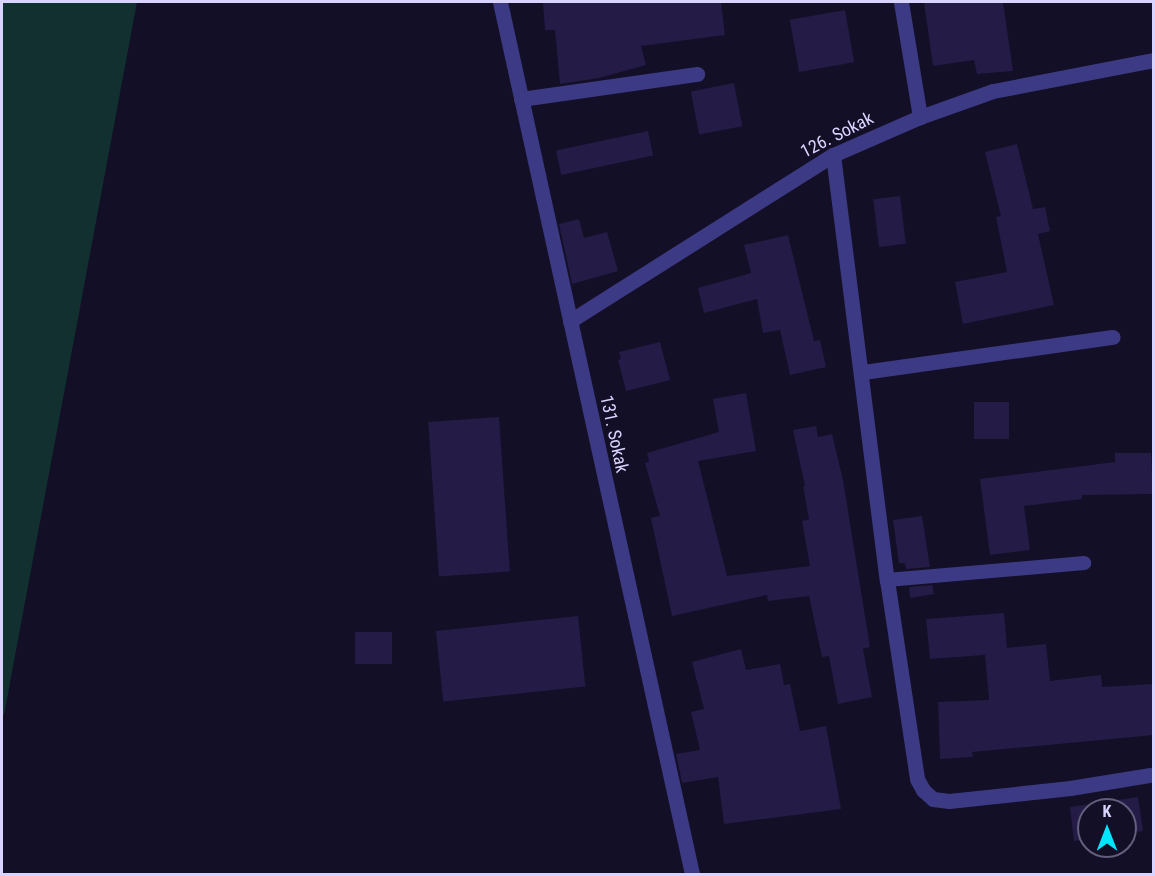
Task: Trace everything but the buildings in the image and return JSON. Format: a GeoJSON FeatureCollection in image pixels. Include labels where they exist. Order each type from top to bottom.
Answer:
{"type":"FeatureCollection","features":[{"type":"Feature","properties":{"kind":"street","name":"131. Sokak"},"geometry":{"type":"LineString","coordinates":[[500,2],[692,874]]}},
{"type":"Feature","properties":{"kind":"street"},"geometry":{"type":"LineString","coordinates":[[901,2],[920,117]]}},
{"type":"Feature","properties":{"kind":"street","name":"126. Sokak"},"geometry":{"type":"LineString","coordinates":[[570,321],[833,155],[920,117],[993,91],[1154,60]]}},
{"type":"Feature","properties":{"kind":"street"},"geometry":{"type":"LineString","coordinates":[[521,99],[697,74]]}},
{"type":"Feature","properties":{"kind":"street"},"geometry":{"type":"LineString","coordinates":[[833,155],[887,580],[917,779],[923,790],[933,799],[949,801],[1149,776]]}},
{"type":"Feature","properties":{"kind":"street"},"geometry":{"type":"LineString","coordinates":[[862,372],[1113,337]]}},
{"type":"Feature","properties":{"kind":"lane"},"geometry":{"type":"LineString","coordinates":[[887,580],[1084,562]]}},
{"type":"Feature","properties":{"kind":"green space"},"geometry":{"type":"Polygon","coordinates":[[[2,2],[137,2],[2,716],[2,2]]]}}]}
